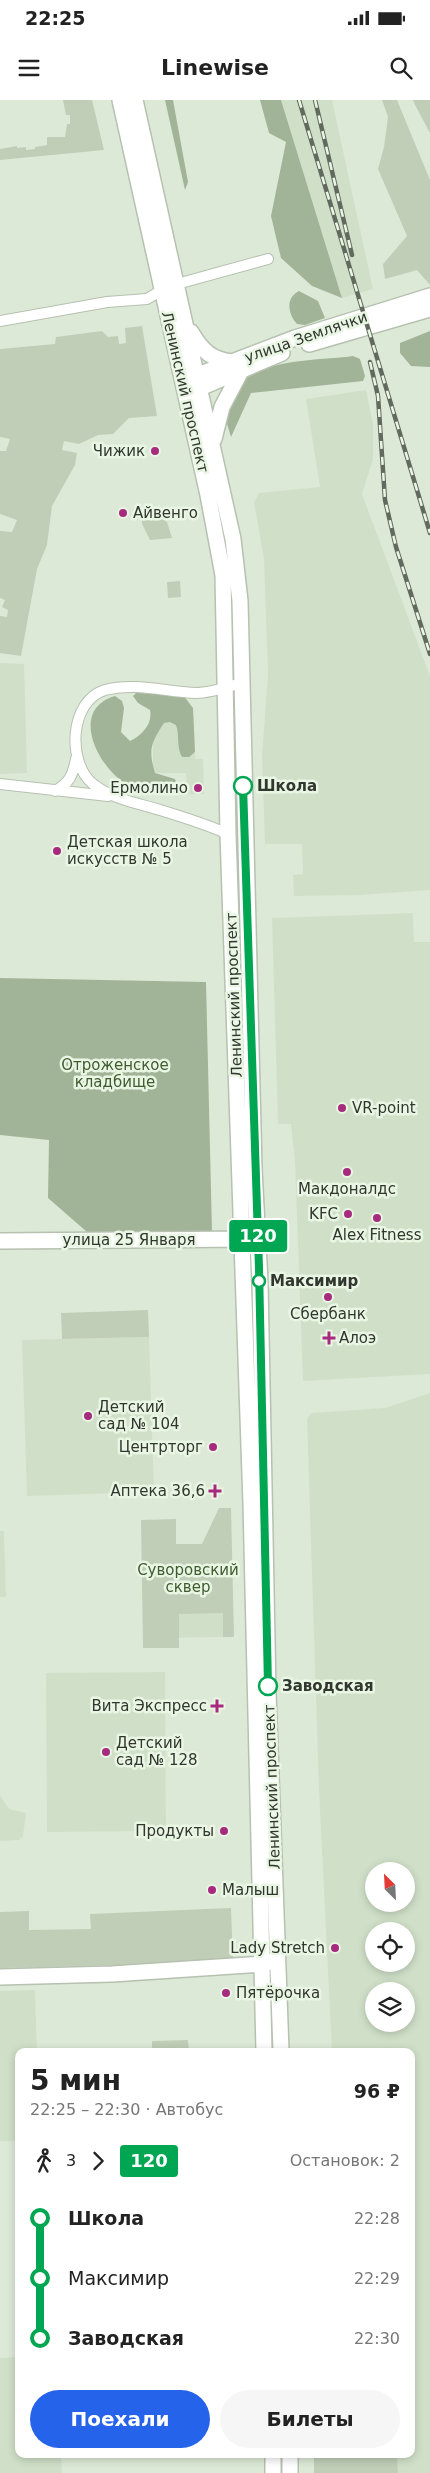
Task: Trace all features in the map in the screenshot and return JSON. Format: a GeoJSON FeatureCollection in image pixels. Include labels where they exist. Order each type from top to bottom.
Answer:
{"type":"FeatureCollection","features":[{"type":"Feature","properties":{"kind":"main road","name":"Ленинский проспект"},"geometry":{"type":"LineString","coordinates":[[120,100],[222,567],[228,834],[243,1239],[264,2048]]}},
{"type":"Feature","properties":{"kind":"main road","name":"Ленинский проспект"},"geometry":{"type":"LineString","coordinates":[[135,100],[200,382],[233,539],[240,601],[254,1159],[258,1239],[268,1692],[281,2048]]}},
{"type":"Feature","properties":{"kind":"main road","name":"улица Землячки"},"geometry":{"type":"LineString","coordinates":[[238,367],[290,340],[430,296]]}},
{"type":"Feature","properties":{"kind":"main road","name":"улица Землячки"},"geometry":{"type":"LineString","coordinates":[[183,386],[200,382],[299,347],[430,309]]}},
{"type":"Feature","properties":{"kind":"main road"},"geometry":{"type":"LineString","coordinates":[[186,322],[199,344],[209,355],[238,367],[220,412],[215,434],[214,451]]}},
{"type":"Feature","properties":{"kind":"main road"},"geometry":{"type":"LineString","coordinates":[[228,834],[239,834],[240,856],[246,865]]}},
{"type":"Feature","properties":{"kind":"main road","name":"улица 25 Января"},"geometry":{"type":"LineString","coordinates":[[0,1241],[258,1239]]}},
{"type":"Feature","properties":{"kind":"main road"},"geometry":{"type":"LineString","coordinates":[[0,1977],[141,1973],[262,1964],[278,1959]]}},
{"type":"Feature","properties":{"kind":"main road"},"geometry":{"type":"LineString","coordinates":[[273,2458],[273,2473]]}},
{"type":"Feature","properties":{"kind":"main road"},"geometry":{"type":"LineString","coordinates":[[290,2458],[290,2473]]}},
{"type":"Feature","properties":{"kind":"street"},"geometry":{"type":"LineString","coordinates":[[177,284],[268,259]]}},
{"type":"Feature","properties":{"kind":"street"},"geometry":{"type":"LineString","coordinates":[[0,321],[107,302],[147,300],[162,290]]}},
{"type":"Feature","properties":{"kind":"street"},"geometry":{"type":"LineString","coordinates":[[55,791],[69,781],[74,773],[77,756],[78,724],[82,712],[89,701],[100,692],[133,687],[198,693],[241,683]]}},
{"type":"Feature","properties":{"kind":"street"},"geometry":{"type":"LineString","coordinates":[[77,756],[85,776],[92,784],[111,796]]}},
{"type":"Feature","properties":{"kind":"street"},"geometry":{"type":"LineString","coordinates":[[0,784],[111,796],[204,823],[228,834]]}},
{"type":"Feature","properties":{"kind":"shaded area"},"geometry":{"type":"Polygon","coordinates":[[[281,100],[332,100],[373,289],[342,298],[281,100]]]}},
{"type":"Feature","properties":{"kind":"shaded area"},"geometry":{"type":"Polygon","coordinates":[[[366,390],[373,424],[373,460],[362,494],[430,676],[430,890],[361,895],[294,896],[293,875],[303,874],[302,844],[265,844],[262,755],[268,674],[264,559],[254,502],[259,493],[320,487],[306,399],[366,390]]]}},
{"type":"Feature","properties":{"kind":"shaded area"},"geometry":{"type":"Polygon","coordinates":[[[0,663],[24,664],[27,773],[0,774],[0,663]]]}},
{"type":"Feature","properties":{"kind":"shaded area"},"geometry":{"type":"Polygon","coordinates":[[[194,717],[195,759],[203,759],[204,794],[187,794],[186,773],[153,773],[153,718],[194,717]]]}},
{"type":"Feature","properties":{"kind":"shaded area"},"geometry":{"type":"Polygon","coordinates":[[[413,913],[414,942],[430,942],[430,1374],[303,1381],[295,1162],[291,1124],[278,1124],[272,918],[413,913]]]}},
{"type":"Feature","properties":{"kind":"shaded area","name":"Детский сад № 104"},"geometry":{"type":"Polygon","coordinates":[[[149,1337],[154,1492],[27,1496],[22,1340],[149,1337]]]}},
{"type":"Feature","properties":{"kind":"shaded area"},"geometry":{"type":"Polygon","coordinates":[[[430,1393],[430,2473],[398,2473],[397,2458],[415,2458],[415,2048],[332,2048],[319,1790],[307,1419],[311,1413],[385,1408],[430,1393]]]}},
{"type":"Feature","properties":{"kind":"shaded area"},"geometry":{"type":"Polygon","coordinates":[[[0,1531],[4,1531],[6,1597],[0,1597],[0,1531]]]}},
{"type":"Feature","properties":{"kind":"shaded area"},"geometry":{"type":"Polygon","coordinates":[[[176,1536],[178,1613],[223,1613],[223,1637],[165,1638],[176,1536]]]}},
{"type":"Feature","properties":{"kind":"shaded area","name":"Детский сад № 128"},"geometry":{"type":"Polygon","coordinates":[[[165,1672],[166,1831],[47,1832],[46,1673],[165,1672]]]}},
{"type":"Feature","properties":{"kind":"shaded area"},"geometry":{"type":"Polygon","coordinates":[[[0,1795],[9,1809],[26,1813],[23,1836],[19,1840],[0,1841],[0,1795]]]}},
{"type":"Feature","properties":{"kind":"shaded area"},"geometry":{"type":"Polygon","coordinates":[[[35,1990],[37,2048],[15,2048],[15,2141],[0,2141],[0,1991],[35,1990]]]}},
{"type":"Feature","properties":{"kind":"shaded area"},"geometry":{"type":"Polygon","coordinates":[[[15,2357],[15,2458],[61,2458],[62,2473],[0,2473],[0,2358],[15,2357]]]}},
{"type":"Feature","properties":{"kind":"green space"},"geometry":{"type":"Polygon","coordinates":[[[63,100],[92,100],[104,150],[0,160],[0,149],[17,146],[17,148],[26,147],[26,150],[35,149],[35,147],[47,145],[47,137],[65,137],[67,124],[70,124],[70,115],[66,115],[63,100]]]}},
{"type":"Feature","properties":{"kind":"green space"},"geometry":{"type":"Polygon","coordinates":[[[165,100],[173,100],[188,182],[185,190],[165,100]]]}},
{"type":"Feature","properties":{"kind":"green space"},"geometry":{"type":"Polygon","coordinates":[[[260,100],[281,100],[342,298],[312,286],[281,258],[271,216],[286,142],[269,133],[260,100]]]}},
{"type":"Feature","properties":{"kind":"green space"},"geometry":{"type":"Polygon","coordinates":[[[382,100],[397,100],[430,180],[430,285],[417,270],[385,279],[383,264],[407,236],[378,169],[384,147],[388,117],[382,100]]]}},
{"type":"Feature","properties":{"kind":"green space"},"geometry":{"type":"Polygon","coordinates":[[[413,100],[430,100],[430,133],[415,105],[413,100]]]}},
{"type":"Feature","properties":{"kind":"green space"},"geometry":{"type":"Polygon","coordinates":[[[299,291],[318,301],[325,318],[305,325],[297,324],[289,306],[292,298],[299,291]]]}},
{"type":"Feature","properties":{"kind":"green space"},"geometry":{"type":"Polygon","coordinates":[[[142,326],[157,416],[129,418],[113,434],[98,435],[79,444],[64,441],[62,450],[77,453],[75,465],[52,506],[47,545],[37,569],[21,656],[0,653],[0,616],[7,617],[8,610],[2,607],[5,600],[0,598],[0,531],[12,532],[17,520],[0,514],[0,451],[6,451],[10,439],[0,437],[0,349],[55,344],[56,337],[102,331],[108,337],[118,336],[119,344],[126,343],[125,328],[142,326]]]}},
{"type":"Feature","properties":{"kind":"green space"},"geometry":{"type":"Polygon","coordinates":[[[430,331],[430,367],[411,366],[400,353],[400,343],[430,331]]]}},
{"type":"Feature","properties":{"kind":"green space"},"geometry":{"type":"Polygon","coordinates":[[[353,356],[360,359],[365,376],[363,381],[251,393],[231,437],[224,414],[236,390],[247,378],[257,372],[283,364],[353,356]]]}},
{"type":"Feature","properties":{"kind":"green space"},"geometry":{"type":"Polygon","coordinates":[[[142,514],[153,514],[167,522],[172,538],[150,540],[142,524],[142,514]]]}},
{"type":"Feature","properties":{"kind":"green space"},"geometry":{"type":"Polygon","coordinates":[[[180,581],[181,597],[168,598],[167,582],[180,581]]]}},
{"type":"Feature","properties":{"kind":"green space"},"geometry":{"type":"Polygon","coordinates":[[[136,693],[183,695],[193,708],[195,752],[189,757],[182,757],[176,725],[170,722],[164,723],[152,746],[151,752],[155,773],[175,779],[177,785],[171,789],[162,791],[152,790],[126,784],[110,770],[95,747],[91,722],[94,711],[102,702],[115,696],[122,701],[124,708],[121,732],[130,741],[139,736],[146,728],[150,720],[150,710],[138,703],[133,696],[136,693]]]}},
{"type":"Feature","properties":{"kind":"green space","name":"Отроженское кладбище"},"geometry":{"type":"Polygon","coordinates":[[[0,978],[206,982],[212,1232],[87,1232],[48,1198],[49,1140],[0,1135],[0,978]]]}},
{"type":"Feature","properties":{"kind":"green space"},"geometry":{"type":"Polygon","coordinates":[[[148,1310],[149,1337],[62,1339],[61,1313],[148,1310]]]}},
{"type":"Feature","properties":{"kind":"green space","name":"Суворовский сквер"},"geometry":{"type":"Polygon","coordinates":[[[219,1508],[231,1508],[234,1637],[223,1637],[223,1613],[179,1614],[179,1648],[143,1648],[141,1520],[176,1519],[176,1544],[202,1544],[219,1508]]]}},
{"type":"Feature","properties":{"kind":"green space"},"geometry":{"type":"Polygon","coordinates":[[[231,1908],[233,1962],[0,1968],[0,1912],[29,1911],[29,1930],[91,1929],[90,1914],[231,1908]]]}},
{"type":"Feature","properties":{"kind":"green space"},"geometry":{"type":"Polygon","coordinates":[[[188,2040],[189,2048],[152,2048],[152,2041],[188,2040]]]}},
{"type":"Feature","properties":{"kind":"green space"},"geometry":{"type":"Polygon","coordinates":[[[314,2458],[397,2458],[398,2473],[314,2473],[314,2458]]]}},
{"type":"Feature","properties":{"kind":"railway"},"geometry":{"type":"LineString","coordinates":[[299,100],[430,533]]}},
{"type":"Feature","properties":{"kind":"railway"},"geometry":{"type":"LineString","coordinates":[[315,100],[352,255]]}},
{"type":"Feature","properties":{"kind":"railway"},"geometry":{"type":"LineString","coordinates":[[370,362],[378,396],[385,500],[396,547],[430,654]]}},
{"type":"Feature","properties":{"kind":"bus line","name":"120"},"geometry":{"type":"LineString","coordinates":[[243,786],[250,974],[254,1169],[259,1268],[268,1686]]}},
{"type":"Feature","properties":{"kind":"place","name":"Чижик"},"geometry":{"type":"Point","coordinates":[155,451]}},
{"type":"Feature","properties":{"kind":"place","name":"Айвенго"},"geometry":{"type":"Point","coordinates":[123,513]}},
{"type":"Feature","properties":{"kind":"place","name":"Школа"},"geometry":{"type":"Point","coordinates":[243,786]}},
{"type":"Feature","properties":{"kind":"place","name":"Ермолино"},"geometry":{"type":"Point","coordinates":[198,788]}},
{"type":"Feature","properties":{"kind":"place","name":"Детская школа искусств № 5"},"geometry":{"type":"Point","coordinates":[57,851]}},
{"type":"Feature","properties":{"kind":"place","name":"VR-point"},"geometry":{"type":"Point","coordinates":[342,1108]}},
{"type":"Feature","properties":{"kind":"place","name":"Макдоналдс"},"geometry":{"type":"Point","coordinates":[347,1172]}},
{"type":"Feature","properties":{"kind":"place","name":"KFC"},"geometry":{"type":"Point","coordinates":[348,1214]}},
{"type":"Feature","properties":{"kind":"place","name":"Alex Fitness"},"geometry":{"type":"Point","coordinates":[377,1218]}},
{"type":"Feature","properties":{"kind":"place","name":"Максимир"},"geometry":{"type":"Point","coordinates":[259,1281]}},
{"type":"Feature","properties":{"kind":"place","name":"Сбербанк"},"geometry":{"type":"Point","coordinates":[328,1297]}},
{"type":"Feature","properties":{"kind":"place","name":"Алоэ"},"geometry":{"type":"Point","coordinates":[329,1338]}},
{"type":"Feature","properties":{"kind":"place","name":"Детский сад № 104"},"geometry":{"type":"Point","coordinates":[88,1416]}},
{"type":"Feature","properties":{"kind":"place","name":"Центрторг"},"geometry":{"type":"Point","coordinates":[213,1447]}},
{"type":"Feature","properties":{"kind":"place","name":"Аптека 36,6"},"geometry":{"type":"Point","coordinates":[215,1491]}},
{"type":"Feature","properties":{"kind":"place","name":"Заводская"},"geometry":{"type":"Point","coordinates":[268,1686]}},
{"type":"Feature","properties":{"kind":"place","name":"Вита Экспресс"},"geometry":{"type":"Point","coordinates":[217,1706]}},
{"type":"Feature","properties":{"kind":"place","name":"Детский сад № 128"},"geometry":{"type":"Point","coordinates":[106,1752]}},
{"type":"Feature","properties":{"kind":"place","name":"Продукты"},"geometry":{"type":"Point","coordinates":[224,1831]}},
{"type":"Feature","properties":{"kind":"place","name":"Малыш"},"geometry":{"type":"Point","coordinates":[212,1890]}},
{"type":"Feature","properties":{"kind":"place","name":"Lady Stretch"},"geometry":{"type":"Point","coordinates":[335,1948]}},
{"type":"Feature","properties":{"kind":"place","name":"Пятёрочка"},"geometry":{"type":"Point","coordinates":[226,1993]}}]}
